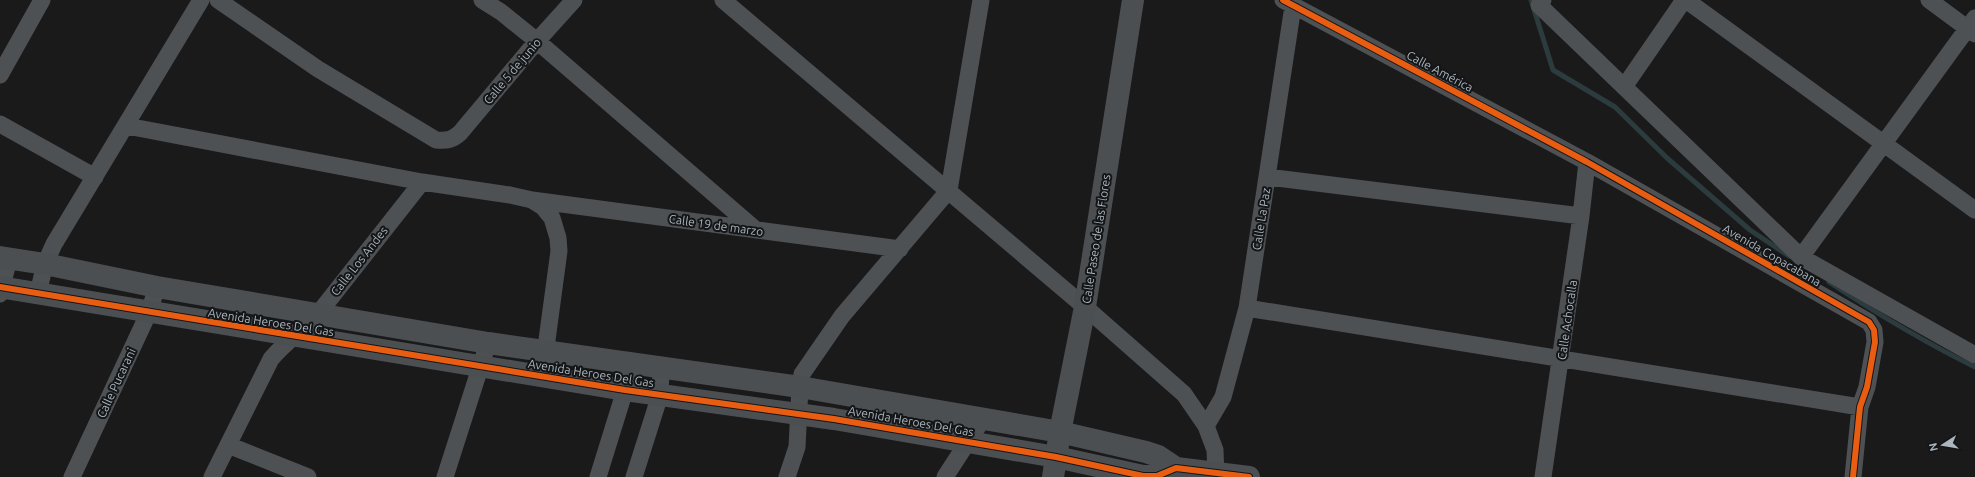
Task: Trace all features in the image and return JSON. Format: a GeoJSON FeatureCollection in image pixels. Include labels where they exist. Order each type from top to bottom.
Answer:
{"type":"FeatureCollection","features":[{"type":"Feature","properties":{"kind":"street"},"geometry":{"type":"LineString","coordinates":[[0,75],[42,0]]}},
{"type":"Feature","properties":{"kind":"street"},"geometry":{"type":"LineString","coordinates":[[38,293],[45,264],[54,244],[201,0]]}},
{"type":"Feature","properties":{"kind":"street","name":"Calle 5 de junio"},"geometry":{"type":"LineString","coordinates":[[218,0],[318,69],[436,140],[449,141],[460,133],[537,40],[574,0]]}},
{"type":"Feature","properties":{"kind":"street"},"geometry":{"type":"LineString","coordinates":[[482,0],[501,12],[537,40],[756,230]]}},
{"type":"Feature","properties":{"kind":"street"},"geometry":{"type":"LineString","coordinates":[[723,0],[949,190],[1184,394],[1206,426],[1216,450],[1216,474]]}},
{"type":"Feature","properties":{"kind":"street"},"geometry":{"type":"LineString","coordinates":[[787,477],[797,448],[798,414],[802,374],[814,354],[842,316],[949,190],[981,0]]}},
{"type":"Feature","properties":{"kind":"street","name":"Calle Paseo de las Flores"},"geometry":{"type":"LineString","coordinates":[[1055,467],[1060,432],[1085,307],[1133,0]]}},
{"type":"Feature","properties":{"kind":"street"},"geometry":{"type":"LineString","coordinates":[[1543,0],[1539,5],[1801,257],[1975,355]]}},
{"type":"Feature","properties":{"kind":"street"},"geometry":{"type":"LineString","coordinates":[[1624,87],[1685,0],[1975,210]]}},
{"type":"Feature","properties":{"kind":"street"},"geometry":{"type":"LineString","coordinates":[[1801,257],[1972,27],[1929,0]]}},
{"type":"Feature","properties":{"kind":"street","name":"Calle América"},"geometry":{"type":"LineString","coordinates":[[1288,3],[1587,162]]}},
{"type":"Feature","properties":{"kind":"street","name":"Calle La Paz"},"geometry":{"type":"LineString","coordinates":[[1206,426],[1224,397],[1247,308],[1268,177],[1288,3]]}},
{"type":"Feature","properties":{"kind":"street"},"geometry":{"type":"LineString","coordinates":[[0,124],[95,177]]}},
{"type":"Feature","properties":{"kind":"street","name":"Calle 19 de marzo"},"geometry":{"type":"LineString","coordinates":[[126,126],[422,182],[510,195],[532,200],[900,249]]}},
{"type":"Feature","properties":{"kind":"street","name":"Calle Achocalla"},"geometry":{"type":"LineString","coordinates":[[1543,477],[1582,216],[1587,162]]}},
{"type":"Feature","properties":{"kind":"street","name":"Avenida Copacabana"},"geometry":{"type":"LineString","coordinates":[[1587,162],[1869,322],[1874,330],[1875,342],[1867,387],[1860,407],[1853,477]]}},
{"type":"Feature","properties":{"kind":"street"},"geometry":{"type":"LineString","coordinates":[[1268,177],[1582,216]]}},
{"type":"Feature","properties":{"kind":"street","name":"Calle Los Andes"},"geometry":{"type":"LineString","coordinates":[[212,477],[271,359],[281,346],[305,328],[318,314],[422,182]]}},
{"type":"Feature","properties":{"kind":"street"},"geometry":{"type":"LineString","coordinates":[[532,200],[548,212],[555,225],[559,251],[542,377]]}},
{"type":"Feature","properties":{"kind":"street"},"geometry":{"type":"LineString","coordinates":[[1,290],[4,258]]}},
{"type":"Feature","properties":{"kind":"street","name":"Avenida Heroes Del Gas"},"geometry":{"type":"LineString","coordinates":[[4,258],[45,264],[157,287],[488,343],[800,387],[982,420],[1060,432],[1146,452],[1158,456],[1176,468]]}},
{"type":"Feature","properties":{"kind":"street","name":"Calle Pucarani"},"geometry":{"type":"LineString","coordinates":[[72,477],[149,312],[157,287]]}},
{"type":"Feature","properties":{"kind":"street","name":"Avenida Heroes Del Gas"},"geometry":{"type":"LineString","coordinates":[[1,290],[38,293],[293,337],[542,377],[798,414],[969,442],[1055,467],[1143,476],[1157,476],[1176,468]]}},
{"type":"Feature","properties":{"kind":"street"},"geometry":{"type":"LineString","coordinates":[[1247,308],[1860,407]]}},
{"type":"Feature","properties":{"kind":"street"},"geometry":{"type":"LineString","coordinates":[[446,477],[488,343]]}},
{"type":"Feature","properties":{"kind":"street"},"geometry":{"type":"LineString","coordinates":[[598,477],[625,390],[630,364]]}},
{"type":"Feature","properties":{"kind":"street"},"geometry":{"type":"LineString","coordinates":[[634,477],[660,395],[661,368]]}},
{"type":"Feature","properties":{"kind":"street"},"geometry":{"type":"LineString","coordinates":[[945,477],[982,420]]}},
{"type":"Feature","properties":{"kind":"street"},"geometry":{"type":"LineString","coordinates":[[228,445],[308,477]]}},
{"type":"Feature","properties":{"kind":"street"},"geometry":{"type":"LineString","coordinates":[[1176,468],[1249,477]]}},
{"type":"Feature","properties":{"kind":"waterway"},"geometry":{"type":"LineString","coordinates":[[1531,0],[1553,70],[1615,107],[1667,158],[1750,230],[1789,256]]}},
{"type":"Feature","properties":{"kind":"waterway"},"geometry":{"type":"LineString","coordinates":[[1829,282],[1900,327],[1975,367]]}},
{"type":"Feature","properties":{"kind":"cycle path"},"geometry":{"type":"LineString","coordinates":[[1283,0],[1587,162],[1869,322],[1874,330],[1875,342],[1867,387],[1860,407],[1853,477]]}},
{"type":"Feature","properties":{"kind":"cycle path"},"geometry":{"type":"LineString","coordinates":[[0,287],[625,390],[834,419],[1056,457],[1143,476],[1157,476],[1176,468],[1249,477]]}}]}
